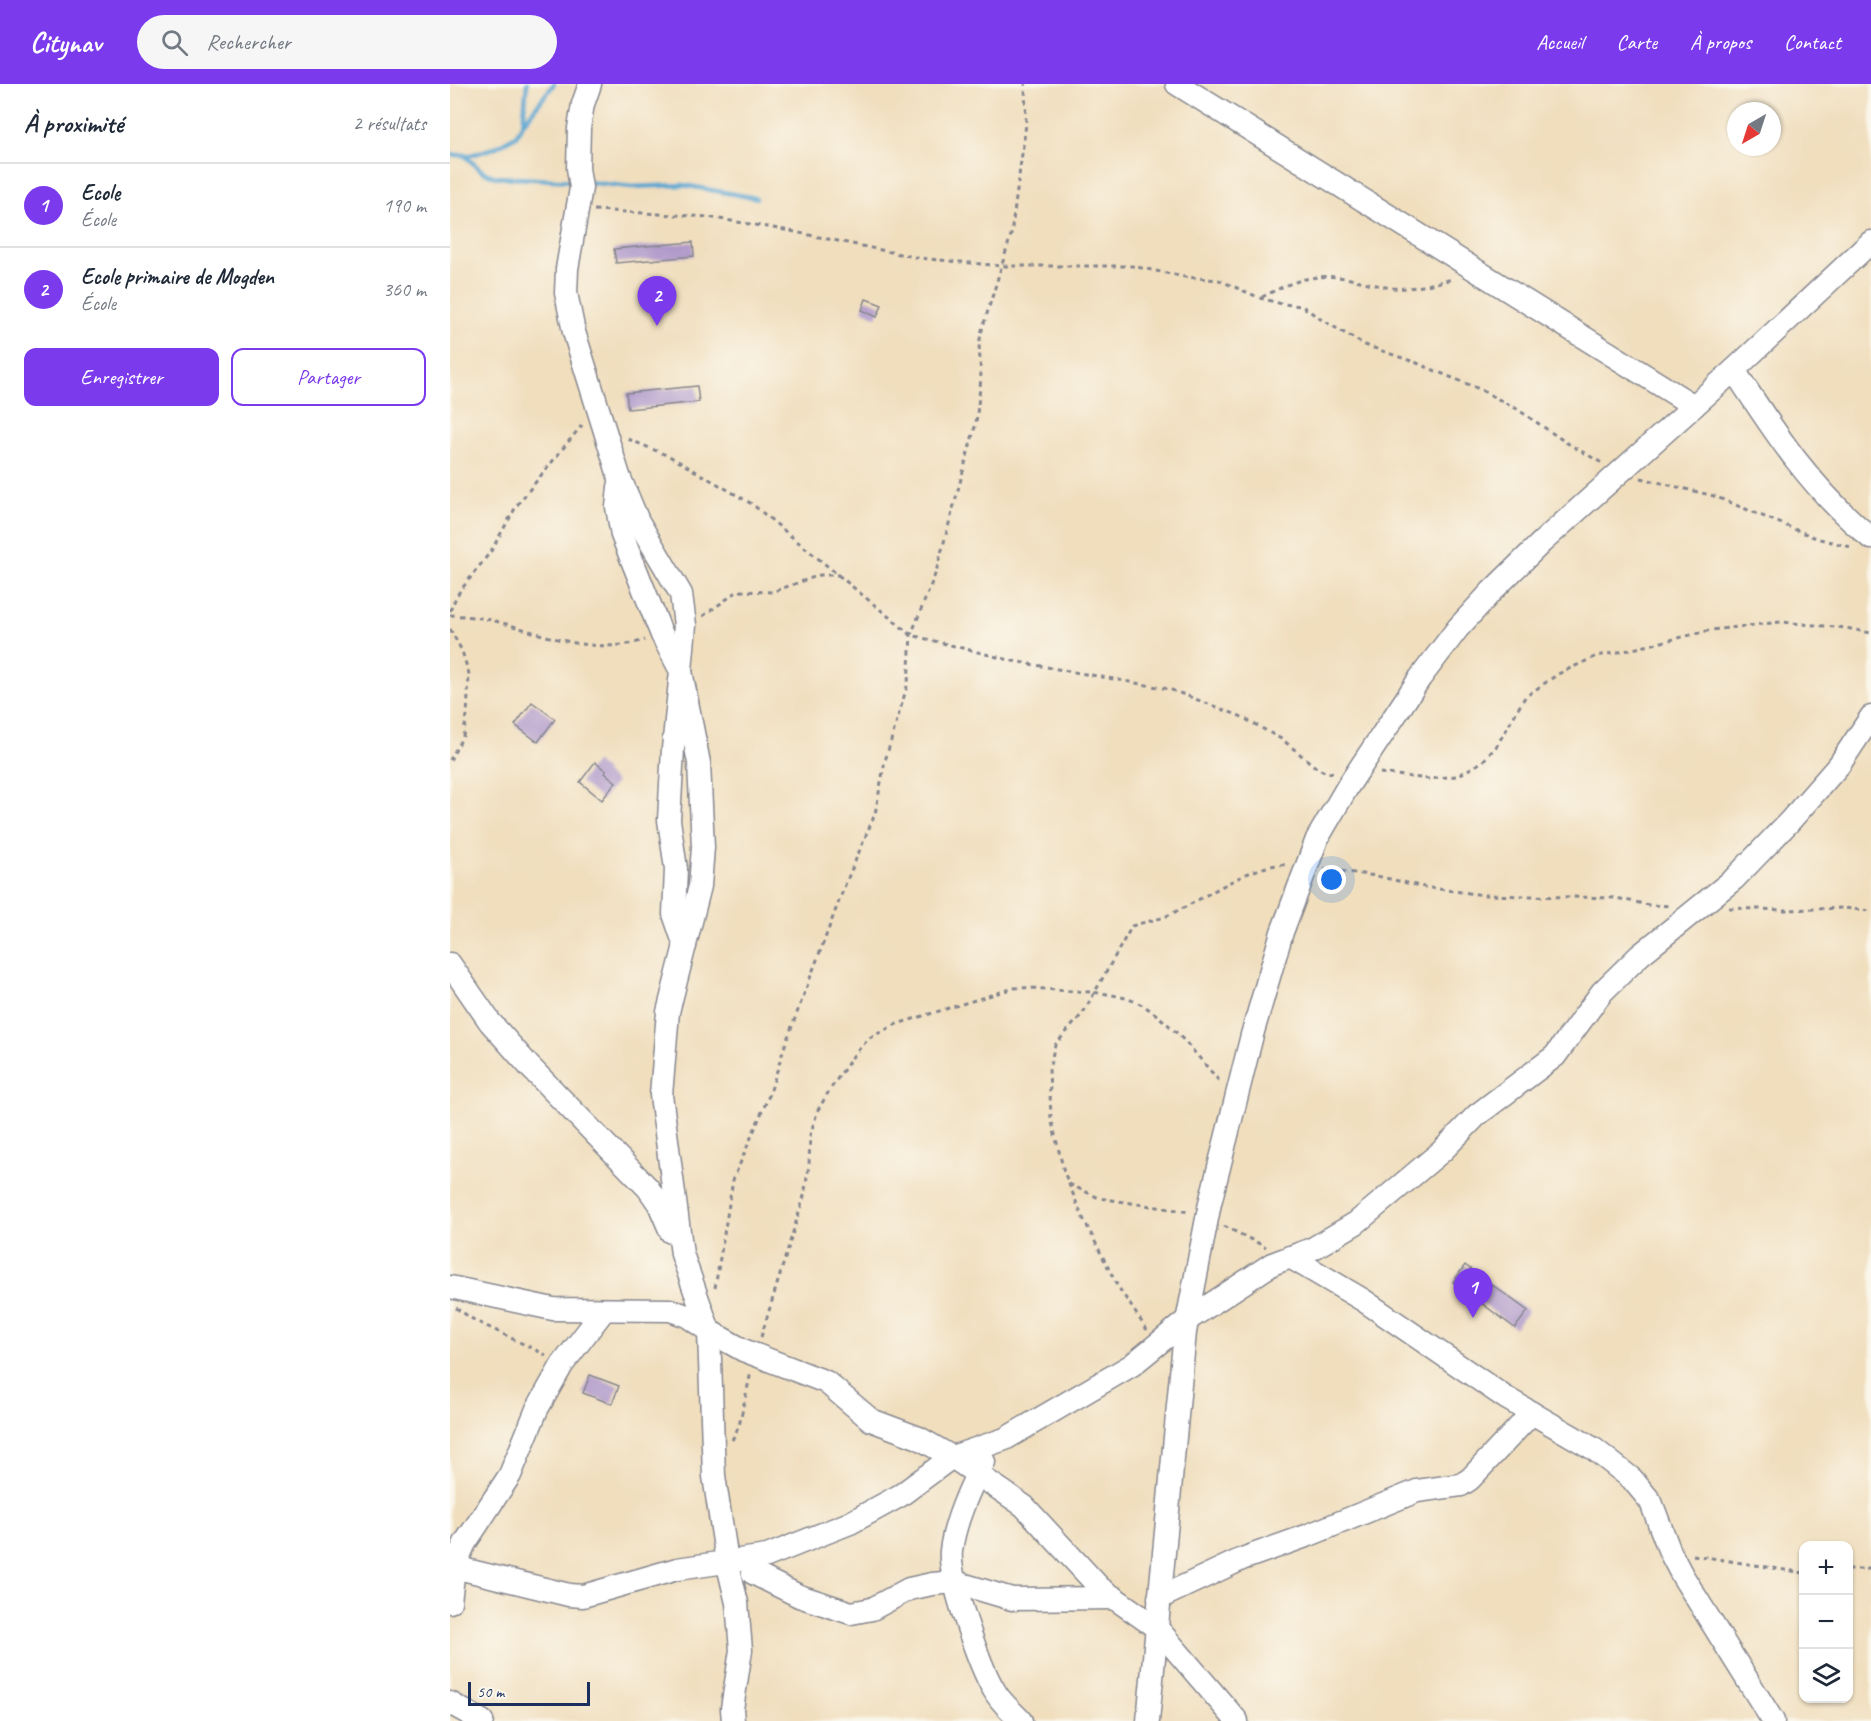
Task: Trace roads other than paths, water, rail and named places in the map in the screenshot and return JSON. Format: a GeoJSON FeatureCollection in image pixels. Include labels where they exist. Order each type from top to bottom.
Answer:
{"type":"FeatureCollection","features":[{"type":"Feature","properties":{"kind":"street"},"geometry":{"type":"LineString","coordinates":[[590,84],[583,104],[579,128],[578,168],[581,188],[567,269],[566,293],[573,332],[620,476],[638,521],[681,594],[685,625],[673,749],[669,820],[676,869],[674,914],[685,946]]}},
{"type":"Feature","properties":{"kind":"street"},"geometry":{"type":"LineString","coordinates":[[1177,84],[1694,406]]}},
{"type":"Feature","properties":{"kind":"street"},"geometry":{"type":"LineString","coordinates":[[1148,1721],[1187,1320],[1207,1217],[1252,1035],[1282,932],[1317,839],[1358,770],[1420,678],[1458,628],[1492,591],[1542,542],[1734,370],[1871,242]]}},
{"type":"Feature","properties":{"kind":"street"},"geometry":{"type":"LineString","coordinates":[[1734,370],[1807,476],[1852,523],[1863,543]]}},
{"type":"Feature","properties":{"kind":"street"},"geometry":{"type":"LineString","coordinates":[[620,476],[617,507],[622,535],[662,634],[681,671],[699,763],[704,847],[700,886],[668,1012],[661,1095],[681,1254]]}},
{"type":"Feature","properties":{"kind":"street"},"geometry":{"type":"LineString","coordinates":[[452,1567],[569,1595],[583,1596],[677,1569],[727,1561],[760,1564],[850,1523],[901,1495],[952,1457],[1015,1434],[1132,1365],[1187,1320],[1272,1264],[1312,1249],[1356,1223],[1442,1151],[1477,1115],[1555,1056],[1602,992],[1640,955],[1734,879],[1789,822],[1839,765],[1871,717]]}},
{"type":"Feature","properties":{"kind":"street"},"geometry":{"type":"LineString","coordinates":[[450,964],[498,1031],[648,1188],[659,1204],[681,1254],[709,1331],[714,1476],[727,1561],[737,1603],[741,1650],[732,1709],[733,1721]]}},
{"type":"Feature","properties":{"kind":"street"},"geometry":{"type":"LineString","coordinates":[[1290,1257],[1363,1300],[1475,1378],[1594,1449],[1632,1479],[1651,1502],[1670,1552],[1682,1575],[1773,1721]]}},
{"type":"Feature","properties":{"kind":"street"},"geometry":{"type":"LineString","coordinates":[[450,1287],[553,1309],[670,1310],[687,1316],[709,1331],[755,1355],[826,1382],[871,1420],[919,1438],[952,1457],[1024,1506],[1100,1588],[1156,1628],[1237,1721]]}},
{"type":"Feature","properties":{"kind":"street"},"geometry":{"type":"LineString","coordinates":[[450,1602],[452,1567],[465,1543],[510,1475],[537,1409],[562,1365],[604,1310]]}},
{"type":"Feature","properties":{"kind":"street"},"geometry":{"type":"LineString","coordinates":[[1159,1598],[1242,1558],[1310,1535],[1417,1491],[1461,1485],[1470,1479],[1532,1413]]}},
{"type":"Feature","properties":{"kind":"street"},"geometry":{"type":"LineString","coordinates":[[995,1443],[977,1474],[955,1531],[950,1554],[955,1582],[972,1640],[994,1692],[1021,1721]]}},
{"type":"Feature","properties":{"kind":"street"},"geometry":{"type":"LineString","coordinates":[[760,1564],[799,1596],[851,1613],[873,1609],[909,1589],[955,1582],[1012,1599],[1114,1598]]}},
{"type":"Feature","properties":{"kind":"street"},"geometry":{"type":"LineString","coordinates":[[737,1603],[760,1564]]}},
{"type":"Feature","properties":{"kind":"street"},"geometry":{"type":"LineString","coordinates":[[450,1703],[482,1721]]}},
{"type":"Feature","properties":{"kind":"waterway"},"geometry":{"type":"LineString","coordinates":[[450,155],[471,155],[494,148],[516,136],[523,123],[527,84]]}},
{"type":"Feature","properties":{"kind":"waterway"},"geometry":{"type":"LineString","coordinates":[[524,122],[554,84]]}},
{"type":"Feature","properties":{"kind":"waterway"},"geometry":{"type":"LineString","coordinates":[[464,155],[483,172],[496,177],[575,181]]}},
{"type":"Feature","properties":{"kind":"waterway"},"geometry":{"type":"LineString","coordinates":[[586,182],[632,187],[683,185],[756,198]]}},
{"type":"Feature","properties":{"kind":"place","name":"Ecole primaire de Mogden"},"geometry":{"type":"Point","coordinates":[657,326]}},
{"type":"Feature","properties":{"kind":"place","name":"Ecole"},"geometry":{"type":"Point","coordinates":[1473,1318]}}]}
